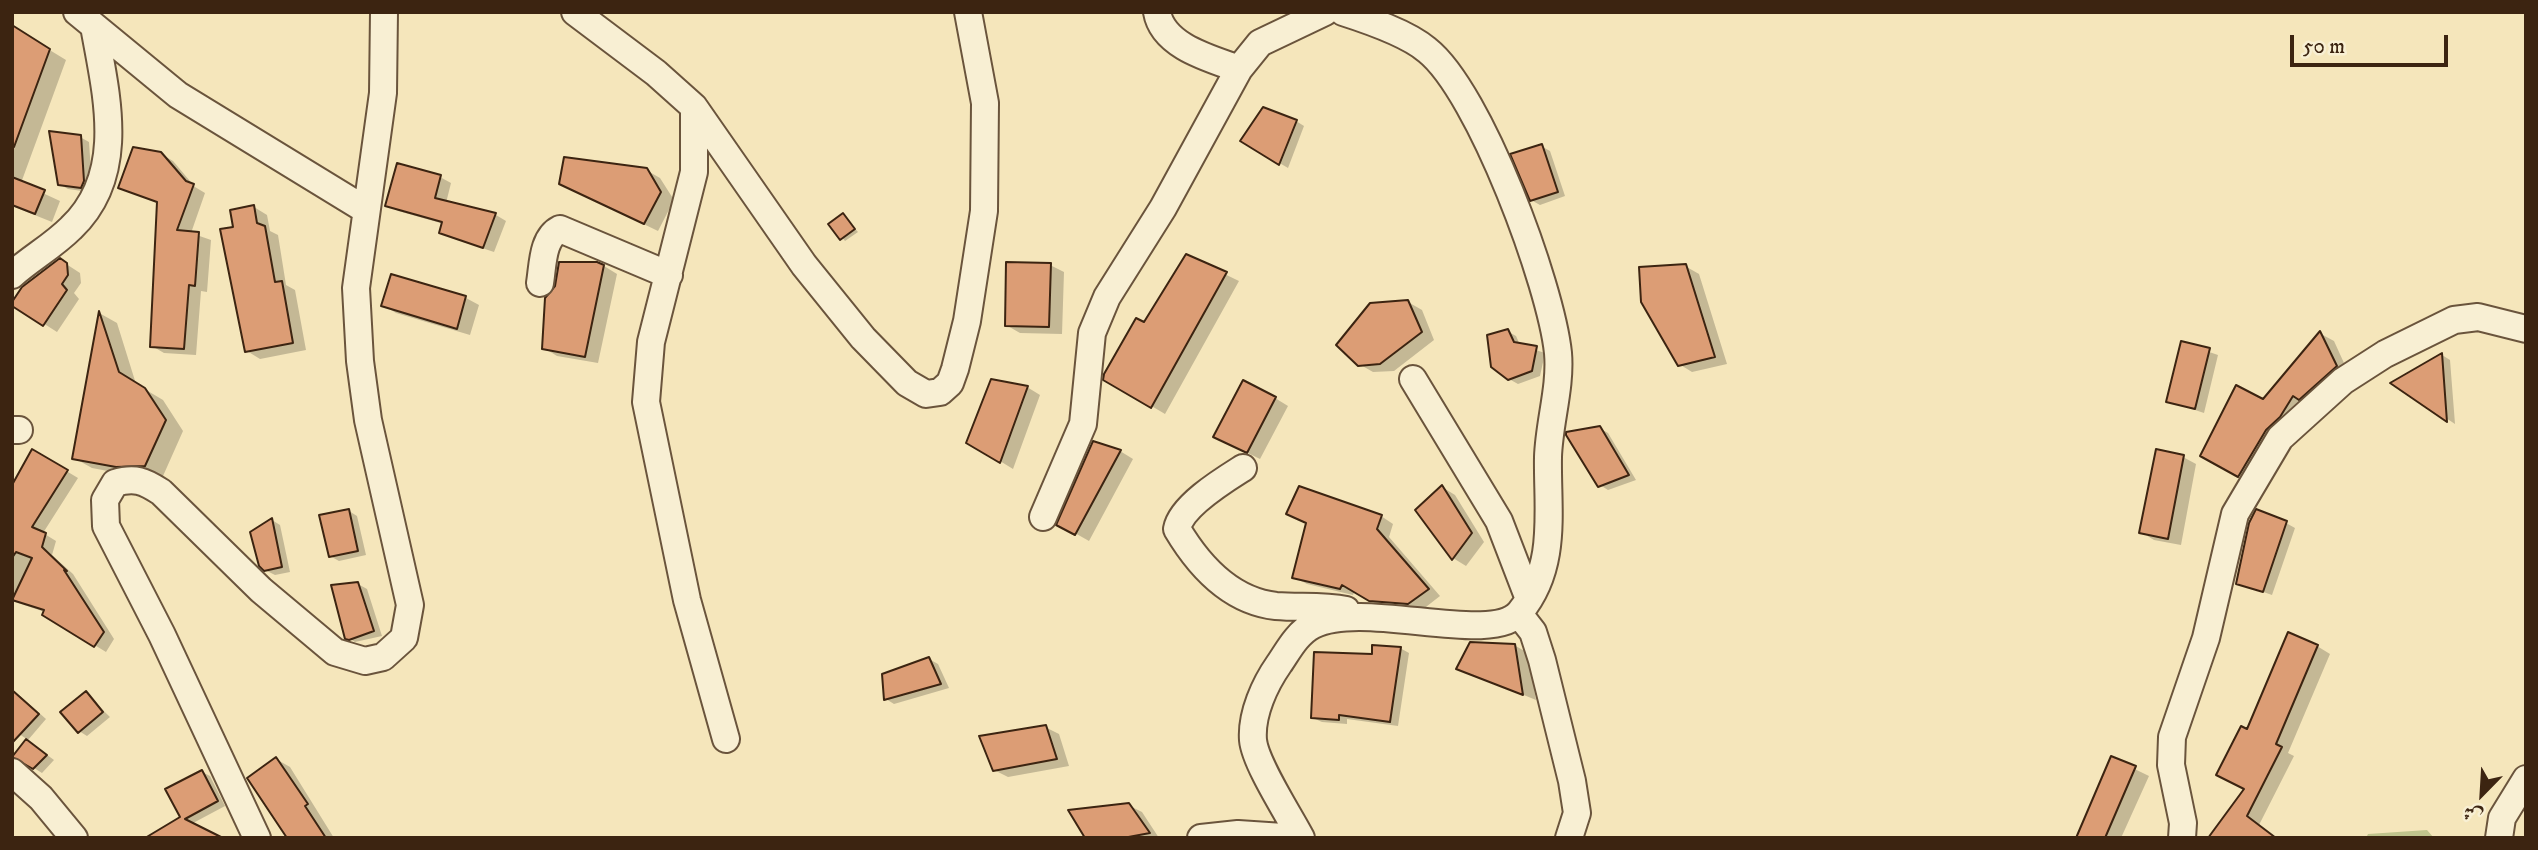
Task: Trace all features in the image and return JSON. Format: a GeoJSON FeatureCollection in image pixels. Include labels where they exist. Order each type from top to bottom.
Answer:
{"type":"FeatureCollection","features":[{"type":"Feature","properties":{"kind":"street"},"geometry":{"type":"LineString","coordinates":[[257,838],[162,635],[106,526],[105,500],[115,483],[131,478],[145,482],[161,492],[261,590],[335,652],[365,661],[383,657],[404,638],[409,621],[409,596],[368,420],[360,361],[356,288],[383,93],[384,12]]}},
{"type":"Feature","properties":{"kind":"street"},"geometry":{"type":"LineString","coordinates":[[575,12],[656,73],[694,107],[797,255],[863,338],[915,390],[926,394],[940,392],[950,383],[967,321],[984,211],[985,103],[968,12]]}},
{"type":"Feature","properties":{"kind":"street"},"geometry":{"type":"LineString","coordinates":[[1157,12],[1166,30],[1193,52],[1240,69]]}},
{"type":"Feature","properties":{"kind":"street"},"geometry":{"type":"LineString","coordinates":[[1043,517],[1083,424],[1092,333],[1107,297],[1163,208],[1240,69],[1260,43],[1325,12]]}},
{"type":"Feature","properties":{"kind":"street"},"geometry":{"type":"LineString","coordinates":[[1243,468],[1188,509],[1177,529],[1200,562],[1217,580],[1251,600],[1274,606],[1328,606],[1372,615],[1477,626],[1503,623],[1524,607],[1541,575],[1548,550],[1548,456],[1558,357],[1554,326],[1520,213],[1454,78],[1426,49],[1371,21],[1343,12]]}},
{"type":"Feature","properties":{"kind":"street"},"geometry":{"type":"LineString","coordinates":[[85,19],[178,95],[366,211]]}},
{"type":"Feature","properties":{"kind":"street"},"geometry":{"type":"LineString","coordinates":[[12,275],[73,227],[99,190],[110,143],[85,19]]}},
{"type":"Feature","properties":{"kind":"street"},"geometry":{"type":"LineString","coordinates":[[694,107],[694,172],[651,342],[646,402],[687,600],[726,739]]}},
{"type":"Feature","properties":{"kind":"street"},"geometry":{"type":"LineString","coordinates":[[540,283],[547,242],[551,233],[560,229],[668,275]]}},
{"type":"Feature","properties":{"kind":"street"},"geometry":{"type":"LineString","coordinates":[[2182,838],[2183,823],[2171,765],[2172,737],[2206,638],[2235,514],[2280,439],[2343,381],[2385,354],[2454,320],[2478,317],[2526,329]]}},
{"type":"Feature","properties":{"kind":"street"},"geometry":{"type":"LineString","coordinates":[[1413,379],[1499,521],[1542,660],[1574,790],[1577,813],[1569,838]]}},
{"type":"Feature","properties":{"kind":"street"},"geometry":{"type":"LineString","coordinates":[[1300,838],[1253,741],[1261,698],[1269,678],[1294,641],[1311,626],[1336,617],[1372,615]]}},
{"type":"Feature","properties":{"kind":"street"},"geometry":{"type":"LineString","coordinates":[[12,772],[41,798],[67,834]]}},
{"type":"Feature","properties":{"kind":"street"},"geometry":{"type":"LineString","coordinates":[[2499,838],[2502,818],[2526,779]]}},
{"type":"Feature","properties":{"kind":"street"},"geometry":{"type":"LineString","coordinates":[[1201,838],[1249,834],[1300,838]]}},
{"type":"Feature","properties":{"kind":"green space"},"geometry":{"type":"Polygon","coordinates":[[[2427,830],[2434,838],[2366,838],[2368,834],[2427,830]]]}},
{"type":"Feature","properties":{"kind":"building"},"geometry":{"type":"Polygon","coordinates":[[[12,25],[50,49],[14,147],[12,146],[12,25]]]}},
{"type":"Feature","properties":{"kind":"building"},"geometry":{"type":"Polygon","coordinates":[[[1263,107],[1297,120],[1279,165],[1240,141],[1263,107]]]}},
{"type":"Feature","properties":{"kind":"building"},"geometry":{"type":"Polygon","coordinates":[[[49,131],[81,135],[84,181],[81,188],[58,185],[49,131]]]}},
{"type":"Feature","properties":{"kind":"building"},"geometry":{"type":"Polygon","coordinates":[[[1542,144],[1558,192],[1530,201],[1510,154],[1542,144]]]}},
{"type":"Feature","properties":{"kind":"building"},"geometry":{"type":"Polygon","coordinates":[[[133,147],[161,152],[186,181],[194,184],[177,230],[199,232],[195,286],[189,285],[184,349],[150,347],[157,202],[118,188],[133,147]]]}},
{"type":"Feature","properties":{"kind":"building"},"geometry":{"type":"Polygon","coordinates":[[[564,157],[647,168],[661,192],[644,224],[559,184],[564,157]]]}},
{"type":"Feature","properties":{"kind":"building"},"geometry":{"type":"Polygon","coordinates":[[[397,163],[441,175],[435,198],[496,213],[483,248],[439,233],[442,222],[385,206],[397,163]]]}},
{"type":"Feature","properties":{"kind":"building"},"geometry":{"type":"Polygon","coordinates":[[[12,177],[45,190],[35,214],[12,205],[12,177]]]}},
{"type":"Feature","properties":{"kind":"building"},"geometry":{"type":"Polygon","coordinates":[[[254,205],[257,223],[265,226],[275,282],[282,281],[293,343],[245,352],[220,229],[233,227],[230,210],[254,205]]]}},
{"type":"Feature","properties":{"kind":"building"},"geometry":{"type":"Polygon","coordinates":[[[843,213],[855,229],[840,240],[828,224],[843,213]]]}},
{"type":"Feature","properties":{"kind":"building"},"geometry":{"type":"Polygon","coordinates":[[[1186,254],[1227,272],[1151,408],[1103,380],[1104,374],[1136,318],[1144,322],[1186,254]]]}},
{"type":"Feature","properties":{"kind":"building"},"geometry":{"type":"Polygon","coordinates":[[[60,258],[67,263],[68,275],[62,284],[67,290],[43,326],[12,306],[12,302],[22,287],[60,258]]]}},
{"type":"Feature","properties":{"kind":"building"},"geometry":{"type":"Polygon","coordinates":[[[559,262],[597,262],[604,265],[585,357],[542,349],[545,298],[555,286],[559,262]]]}},
{"type":"Feature","properties":{"kind":"building"},"geometry":{"type":"Polygon","coordinates":[[[1006,262],[1051,263],[1049,327],[1005,326],[1006,262]]]}},
{"type":"Feature","properties":{"kind":"building"},"geometry":{"type":"Polygon","coordinates":[[[1686,264],[1715,357],[1678,366],[1641,302],[1639,267],[1686,264]]]}},
{"type":"Feature","properties":{"kind":"building"},"geometry":{"type":"Polygon","coordinates":[[[391,274],[466,296],[457,329],[381,306],[391,274]]]}},
{"type":"Feature","properties":{"kind":"building"},"geometry":{"type":"Polygon","coordinates":[[[1408,300],[1422,332],[1380,364],[1358,366],[1336,345],[1370,303],[1408,300]]]}},
{"type":"Feature","properties":{"kind":"building"},"geometry":{"type":"Polygon","coordinates":[[[99,311],[119,372],[145,388],[166,420],[145,466],[116,467],[72,459],[99,311]]]}},
{"type":"Feature","properties":{"kind":"building"},"geometry":{"type":"Polygon","coordinates":[[[1508,329],[1514,342],[1537,346],[1532,371],[1508,380],[1491,367],[1487,335],[1508,329]]]}},
{"type":"Feature","properties":{"kind":"building"},"geometry":{"type":"Polygon","coordinates":[[[2320,331],[2337,366],[2299,400],[2293,396],[2280,417],[2266,430],[2238,477],[2200,456],[2236,385],[2263,399],[2320,331]]]}},
{"type":"Feature","properties":{"kind":"building"},"geometry":{"type":"Polygon","coordinates":[[[2181,341],[2210,348],[2195,409],[2166,402],[2181,341]]]}},
{"type":"Feature","properties":{"kind":"building"},"geometry":{"type":"Polygon","coordinates":[[[2442,353],[2447,422],[2390,383],[2442,353]]]}},
{"type":"Feature","properties":{"kind":"building"},"geometry":{"type":"Polygon","coordinates":[[[991,379],[1028,386],[1000,463],[966,443],[991,379]]]}},
{"type":"Feature","properties":{"kind":"building"},"geometry":{"type":"Polygon","coordinates":[[[1243,380],[1276,397],[1247,453],[1213,437],[1243,380]]]}},
{"type":"Feature","properties":{"kind":"building"},"geometry":{"type":"Polygon","coordinates":[[[1600,426],[1629,475],[1598,487],[1566,432],[1600,426]]]}},
{"type":"Feature","properties":{"kind":"building"},"geometry":{"type":"Polygon","coordinates":[[[1093,441],[1121,450],[1075,535],[1056,525],[1093,441]]]}},
{"type":"Feature","properties":{"kind":"building"},"geometry":{"type":"Polygon","coordinates":[[[32,449],[68,470],[32,527],[46,533],[42,547],[67,571],[64,570],[104,632],[94,647],[42,615],[44,610],[12,600],[32,558],[16,552],[12,558],[12,485],[32,449]]]}},
{"type":"Feature","properties":{"kind":"building"},"geometry":{"type":"Polygon","coordinates":[[[2156,449],[2184,455],[2168,539],[2139,533],[2156,449]]]}},
{"type":"Feature","properties":{"kind":"building"},"geometry":{"type":"Polygon","coordinates":[[[1442,485],[1472,533],[1452,560],[1415,510],[1442,485]]]}},
{"type":"Feature","properties":{"kind":"building"},"geometry":{"type":"Polygon","coordinates":[[[1299,486],[1382,515],[1377,529],[1429,589],[1408,604],[1369,601],[1342,585],[1340,589],[1292,578],[1306,523],[1286,514],[1299,486]]]}},
{"type":"Feature","properties":{"kind":"building"},"geometry":{"type":"Polygon","coordinates":[[[349,509],[358,551],[329,557],[319,515],[349,509]]]}},
{"type":"Feature","properties":{"kind":"building"},"geometry":{"type":"Polygon","coordinates":[[[2256,509],[2287,521],[2263,592],[2236,584],[2249,523],[2256,509]]]}},
{"type":"Feature","properties":{"kind":"building"},"geometry":{"type":"Polygon","coordinates":[[[272,518],[282,567],[264,571],[259,566],[250,532],[272,518]]]}},
{"type":"Feature","properties":{"kind":"building"},"geometry":{"type":"Polygon","coordinates":[[[358,582],[374,631],[349,640],[345,639],[331,585],[358,582]]]}},
{"type":"Feature","properties":{"kind":"building"},"geometry":{"type":"Polygon","coordinates":[[[2288,632],[2318,645],[2276,744],[2282,747],[2247,816],[2276,838],[2208,838],[2244,789],[2216,775],[2241,726],[2247,729],[2288,632]]]}},
{"type":"Feature","properties":{"kind":"building"},"geometry":{"type":"Polygon","coordinates":[[[1470,642],[1515,644],[1523,695],[1456,669],[1470,642]]]}},
{"type":"Feature","properties":{"kind":"building"},"geometry":{"type":"Polygon","coordinates":[[[1372,645],[1401,647],[1390,722],[1339,715],[1339,720],[1311,718],[1314,652],[1372,654],[1372,645]]]}},
{"type":"Feature","properties":{"kind":"building"},"geometry":{"type":"Polygon","coordinates":[[[929,657],[941,684],[884,700],[882,674],[929,657]]]}},
{"type":"Feature","properties":{"kind":"building"},"geometry":{"type":"Polygon","coordinates":[[[12,690],[39,714],[12,743],[12,690]]]}},
{"type":"Feature","properties":{"kind":"building"},"geometry":{"type":"Polygon","coordinates":[[[86,691],[103,712],[78,733],[60,712],[86,691]]]}},
{"type":"Feature","properties":{"kind":"building"},"geometry":{"type":"Polygon","coordinates":[[[1046,725],[1057,759],[993,771],[979,736],[1046,725]]]}},
{"type":"Feature","properties":{"kind":"building"},"geometry":{"type":"Polygon","coordinates":[[[26,739],[47,755],[33,769],[12,757],[26,739]]]}},
{"type":"Feature","properties":{"kind":"building"},"geometry":{"type":"Polygon","coordinates":[[[2111,756],[2136,766],[2105,838],[2076,838],[2111,756]]]}},
{"type":"Feature","properties":{"kind":"building"},"geometry":{"type":"Polygon","coordinates":[[[276,757],[308,804],[305,806],[326,838],[287,838],[247,778],[276,757]]]}},
{"type":"Feature","properties":{"kind":"building"},"geometry":{"type":"Polygon","coordinates":[[[202,770],[218,801],[185,819],[223,838],[145,838],[180,817],[165,789],[202,770]]]}},
{"type":"Feature","properties":{"kind":"building"},"geometry":{"type":"Polygon","coordinates":[[[1129,803],[1150,833],[1123,838],[1085,838],[1068,810],[1129,803]]]}}]}
